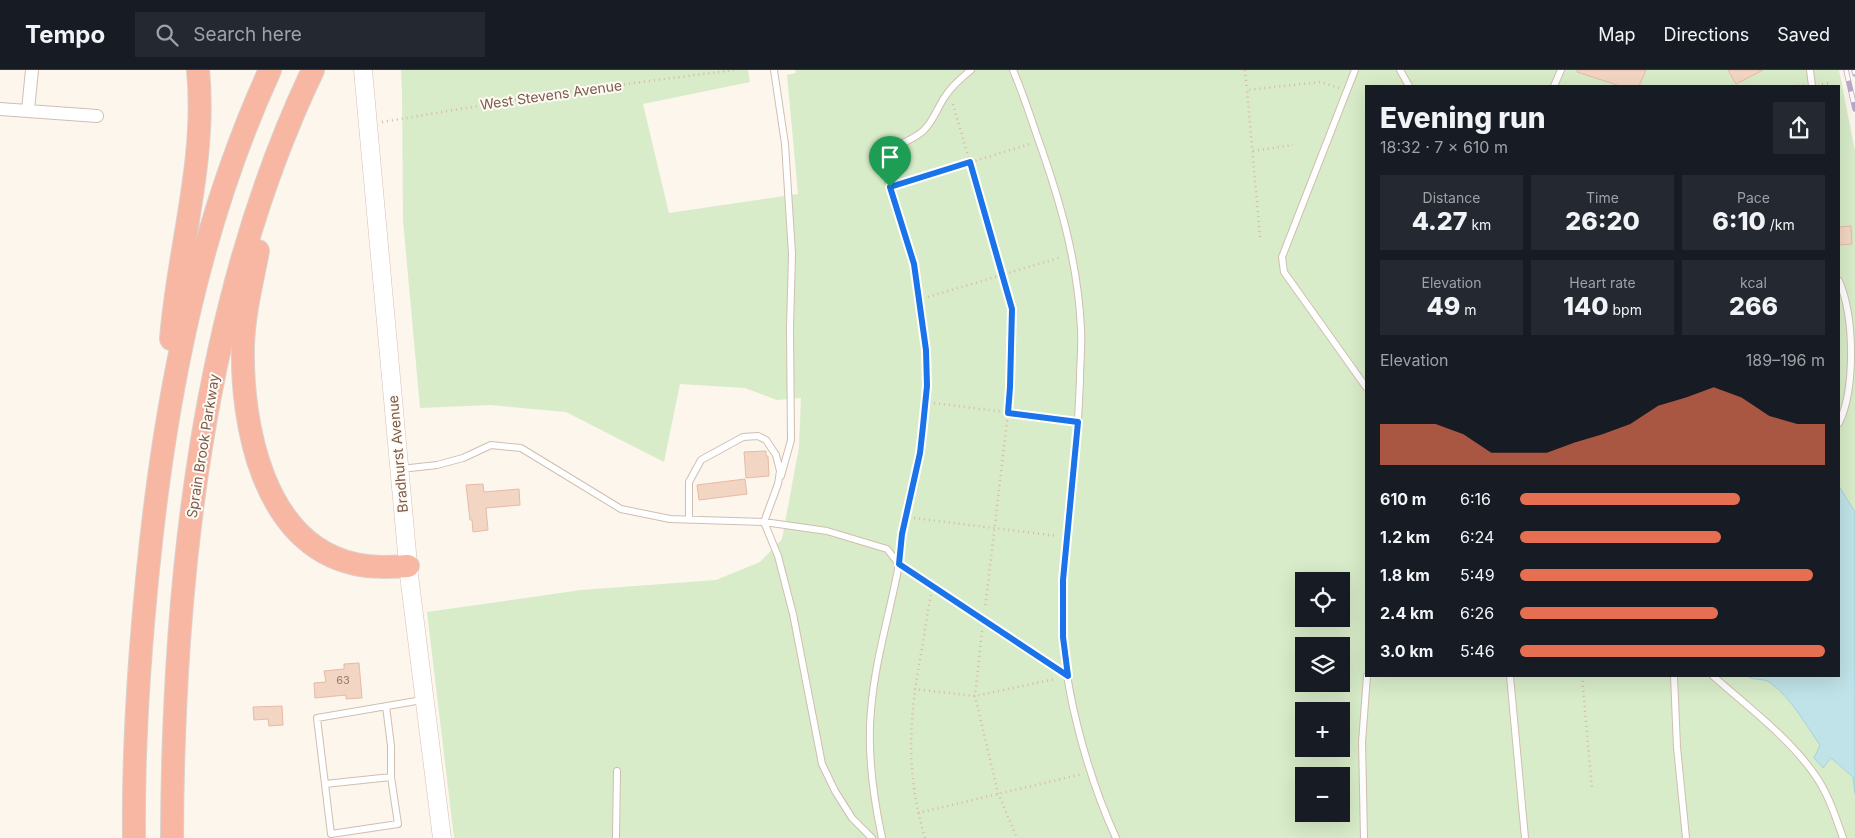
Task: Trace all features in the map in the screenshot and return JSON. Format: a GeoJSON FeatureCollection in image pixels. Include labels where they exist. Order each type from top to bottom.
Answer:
{"type":"FeatureCollection","features":[{"type":"Feature","properties":{"kind":"highway"},"geometry":{"type":"LineString","coordinates":[[134,838],[136,722],[143,624],[167,419],[174,308],[198,147],[200,115],[198,70]]}},
{"type":"Feature","properties":{"kind":"highway"},"geometry":{"type":"LineString","coordinates":[[167,419],[193,293],[213,220],[235,156],[270,70]]}},
{"type":"Feature","properties":{"kind":"highway","name":"Sprain Brook Parkway"},"geometry":{"type":"LineString","coordinates":[[172,838],[173,761],[178,662],[189,540],[204,432],[235,282],[249,234],[274,161],[313,70]]}},
{"type":"Feature","properties":{"kind":"highway"},"geometry":{"type":"LineString","coordinates":[[274,161],[248,299],[243,343],[244,381],[248,417],[264,475],[279,510],[290,524],[319,549],[336,558],[354,564],[408,566]]}},
{"type":"Feature","properties":{"kind":"main road","name":"Bradhurst Avenue"},"geometry":{"type":"LineString","coordinates":[[363,70],[408,566],[442,838]]}},
{"type":"Feature","properties":{"kind":"street"},"geometry":{"type":"LineString","coordinates":[[28,110],[32,70]]}},
{"type":"Feature","properties":{"kind":"street"},"geometry":{"type":"LineString","coordinates":[[0,109],[97,116]]}},
{"type":"Feature","properties":{"kind":"lane"},"geometry":{"type":"LineString","coordinates":[[774,70],[785,144],[792,254],[790,328],[791,440],[764,522],[778,556],[793,614],[822,764],[835,791],[852,818],[872,838]]}},
{"type":"Feature","properties":{"kind":"lane"},"geometry":{"type":"LineString","coordinates":[[882,838],[871,776],[871,711],[880,650],[899,564],[905,516],[920,453],[926,401],[926,350],[914,264],[885,170],[885,164],[890,152],[896,146],[915,137],[928,126],[949,92],[971,70]]}},
{"type":"Feature","properties":{"kind":"lane"},"geometry":{"type":"LineString","coordinates":[[1013,70],[1039,141],[1070,241],[1079,287],[1082,331],[1078,422],[1062,608],[1068,676],[1078,726],[1098,794],[1116,838]]}},
{"type":"Feature","properties":{"kind":"lane"},"geometry":{"type":"LineString","coordinates":[[1355,70],[1282,257],[1284,272],[1365,386]]}},
{"type":"Feature","properties":{"kind":"lane"},"geometry":{"type":"LineString","coordinates":[[1400,70],[1408,85]]}},
{"type":"Feature","properties":{"kind":"lane"},"geometry":{"type":"LineString","coordinates":[[1554,85],[1561,70]]}},
{"type":"Feature","properties":{"kind":"lane"},"geometry":{"type":"LineString","coordinates":[[1810,70],[1812,85]]}},
{"type":"Feature","properties":{"kind":"lane"},"geometry":{"type":"LineString","coordinates":[[1840,283],[1844,293],[1853,336],[1855,368],[1854,388],[1846,414],[1840,422]]}},
{"type":"Feature","properties":{"kind":"lane"},"geometry":{"type":"LineString","coordinates":[[689,520],[689,482],[701,460],[743,437],[758,436],[766,440],[776,455],[780,472],[778,484]]}},
{"type":"Feature","properties":{"kind":"lane"},"geometry":{"type":"LineString","coordinates":[[400,469],[437,465],[463,458],[491,445],[521,448],[621,509],[670,519],[764,522],[827,531],[887,549],[899,564],[1068,676]]}},
{"type":"Feature","properties":{"kind":"lane"},"geometry":{"type":"LineString","coordinates":[[1364,838],[1362,742],[1367,677]]}},
{"type":"Feature","properties":{"kind":"lane"},"geometry":{"type":"LineString","coordinates":[[1510,677],[1525,838]]}},
{"type":"Feature","properties":{"kind":"lane"},"geometry":{"type":"LineString","coordinates":[[1674,677],[1686,838]]}},
{"type":"Feature","properties":{"kind":"lane"},"geometry":{"type":"LineString","coordinates":[[1714,677],[1800,756],[1818,779],[1843,838]]}},
{"type":"Feature","properties":{"kind":"lane"},"geometry":{"type":"LineString","coordinates":[[386,706],[391,746],[391,777],[398,824],[331,834],[317,718],[386,706],[424,700]]}},
{"type":"Feature","properties":{"kind":"lane"},"geometry":{"type":"LineString","coordinates":[[616,771],[616,838]]}},
{"type":"Feature","properties":{"kind":"lane"},"geometry":{"type":"LineString","coordinates":[[325,784],[391,777]]}},
{"type":"Feature","properties":{"kind":"path","name":"West Stevens Avenue"},"geometry":{"type":"LineString","coordinates":[[368,116],[734,70]]}},
{"type":"Feature","properties":{"kind":"path"},"geometry":{"type":"LineString","coordinates":[[1245,70],[1260,237]]}},
{"type":"Feature","properties":{"kind":"path"},"geometry":{"type":"LineString","coordinates":[[1247,90],[1321,82],[1347,91]]}},
{"type":"Feature","properties":{"kind":"path"},"geometry":{"type":"LineString","coordinates":[[949,92],[1012,309],[1008,413],[975,696],[998,793],[1017,838]]}},
{"type":"Feature","properties":{"kind":"path"},"geometry":{"type":"LineString","coordinates":[[890,187],[1039,141]]}},
{"type":"Feature","properties":{"kind":"path"},"geometry":{"type":"LineString","coordinates":[[1253,151],[1293,145]]}},
{"type":"Feature","properties":{"kind":"path"},"geometry":{"type":"LineString","coordinates":[[920,300],[1072,254]]}},
{"type":"Feature","properties":{"kind":"path"},"geometry":{"type":"LineString","coordinates":[[926,401],[1078,422]]}},
{"type":"Feature","properties":{"kind":"path"},"geometry":{"type":"LineString","coordinates":[[905,516],[1067,537]]}},
{"type":"Feature","properties":{"kind":"path"},"geometry":{"type":"LineString","coordinates":[[925,838],[918,813],[910,726],[914,689],[934,587]]}},
{"type":"Feature","properties":{"kind":"path"},"geometry":{"type":"LineString","coordinates":[[914,689],[975,696],[1068,676]]}},
{"type":"Feature","properties":{"kind":"path"},"geometry":{"type":"LineString","coordinates":[[1582,677],[1592,789]]}},
{"type":"Feature","properties":{"kind":"path"},"geometry":{"type":"LineString","coordinates":[[918,813],[1091,772]]}},
{"type":"Feature","properties":{"kind":"green space"},"geometry":{"type":"Polygon","coordinates":[[[401,70],[748,70],[750,82],[643,104],[669,213],[798,194],[787,75],[796,73],[795,70],[1839,70],[1855,151],[1855,838],[454,838],[427,612],[581,590],[716,580],[760,562],[782,539],[799,447],[801,398],[777,400],[745,388],[680,384],[664,462],[566,412],[490,405],[420,408],[403,220],[401,70]]]}},
{"type":"Feature","properties":{"kind":"water"},"geometry":{"type":"Polygon","coordinates":[[[1840,488],[1855,512],[1855,794],[1853,777],[1831,758],[1823,768],[1814,758],[1820,745],[1784,695],[1769,682],[1750,677],[1840,677],[1840,488]]]}},
{"type":"Feature","properties":{"kind":"building"},"geometry":{"type":"Polygon","coordinates":[[[1577,70],[1646,70],[1639,85],[1617,85],[1577,72],[1577,70]]]}},
{"type":"Feature","properties":{"kind":"building"},"geometry":{"type":"Polygon","coordinates":[[[1728,70],[1763,70],[1736,84],[1728,70]]]}},
{"type":"Feature","properties":{"kind":"building"},"geometry":{"type":"Polygon","coordinates":[[[1851,226],[1852,244],[1840,245],[1840,227],[1851,226]]]}},
{"type":"Feature","properties":{"kind":"building"},"geometry":{"type":"Polygon","coordinates":[[[766,451],[769,476],[746,478],[744,452],[766,451]]]}},
{"type":"Feature","properties":{"kind":"building"},"geometry":{"type":"Polygon","coordinates":[[[745,479],[747,494],[699,500],[697,485],[745,479]]]}},
{"type":"Feature","properties":{"kind":"building"},"geometry":{"type":"Polygon","coordinates":[[[483,484],[484,492],[519,489],[520,505],[486,508],[488,530],[473,532],[466,485],[483,484]]]}},
{"type":"Feature","properties":{"kind":"building"},"geometry":{"type":"Polygon","coordinates":[[[359,663],[362,698],[346,699],[346,695],[315,698],[314,683],[326,682],[324,671],[344,669],[344,664],[359,663]]]}},
{"type":"Feature","properties":{"kind":"building"},"geometry":{"type":"Polygon","coordinates":[[[282,706],[283,725],[269,726],[268,719],[254,720],[253,707],[282,706]]]}},
{"type":"Feature","properties":{"kind":"railway"},"geometry":{"type":"LineString","coordinates":[[1846,70],[1855,109]]}},
{"type":"Feature","properties":{"kind":"railway"},"geometry":{"type":"LineString","coordinates":[[1854,70],[1855,74]]}},
{"type":"Feature","properties":{"kind":"route"},"geometry":{"type":"LineString","coordinates":[[970,162],[1012,309],[1008,413],[1078,422],[1063,580],[1063,637],[1068,676],[899,564],[907,503],[920,453],[927,386],[926,350],[914,264],[890,187],[970,162]]}}]}
